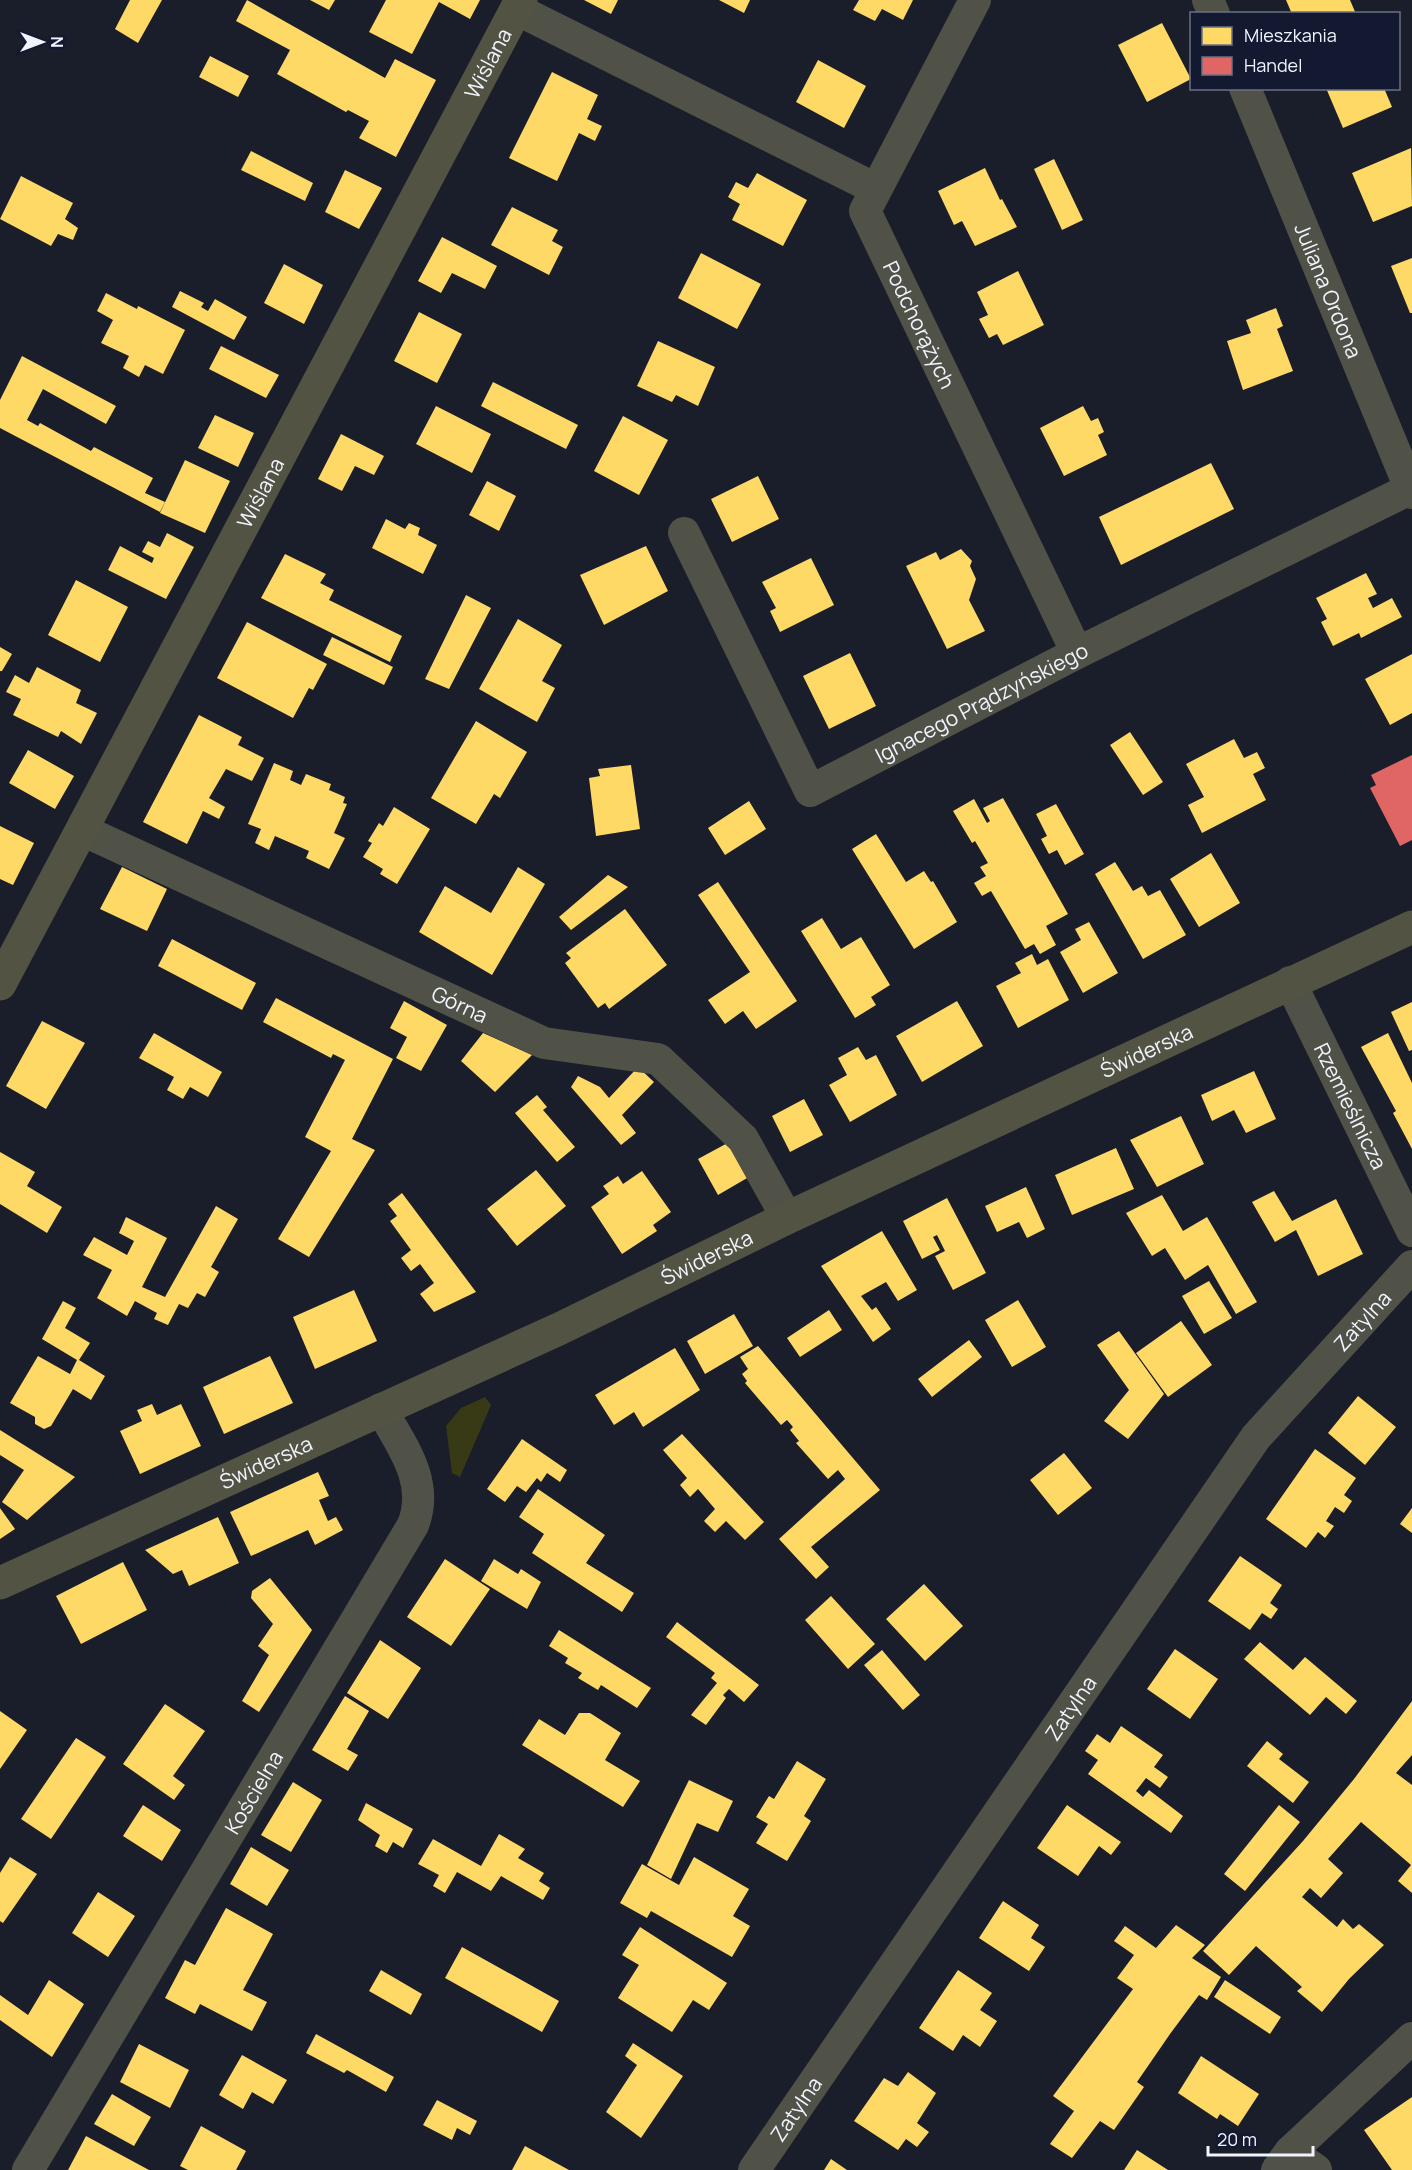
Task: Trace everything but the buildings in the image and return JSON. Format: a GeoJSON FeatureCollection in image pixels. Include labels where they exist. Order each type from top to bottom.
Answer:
{"type":"FeatureCollection","features":[{"type":"Feature","properties":{"kind":"street","name":"Podchorążych"},"geometry":{"type":"LineString","coordinates":[[975,0],[865,211],[1077,653]]}},
{"type":"Feature","properties":{"kind":"street"},"geometry":{"type":"LineString","coordinates":[[518,4],[876,189]]}},
{"type":"Feature","properties":{"kind":"street","name":"Wiślana"},"geometry":{"type":"LineString","coordinates":[[0,984],[518,4]]}},
{"type":"Feature","properties":{"kind":"street","name":"Juliana Ordona"},"geometry":{"type":"LineString","coordinates":[[1246,90],[1411,490]]}},
{"type":"Feature","properties":{"kind":"street","name":"Ignacego Prądzyńskiego"},"geometry":{"type":"LineString","coordinates":[[684,533],[810,791],[1077,653],[1411,490]]}},
{"type":"Feature","properties":{"kind":"street","name":"Górna"},"geometry":{"type":"LineString","coordinates":[[82,830],[544,1043],[658,1059],[743,1139],[787,1218]]}},
{"type":"Feature","properties":{"kind":"street","name":"Świderska"},"geometry":{"type":"LineString","coordinates":[[0,1583],[559,1329],[787,1218],[1412,927]]}},
{"type":"Feature","properties":{"kind":"street","name":"Rzemieślnicza"},"geometry":{"type":"LineString","coordinates":[[1290,982],[1412,1231]]}},
{"type":"Feature","properties":{"kind":"street","name":"Zatylna"},"geometry":{"type":"LineString","coordinates":[[754,2170],[1256,1437],[1412,1266]]}},
{"type":"Feature","properties":{"kind":"street","name":"Kościelna"},"geometry":{"type":"LineString","coordinates":[[28,2170],[413,1525],[419,1509],[417,1477],[381,1409]]}},
{"type":"Feature","properties":{"kind":"street"},"geometry":{"type":"LineString","coordinates":[[1283,2161],[1412,2038]]}},
{"type":"Feature","properties":{"kind":"street"},"geometry":{"type":"LineString","coordinates":[[1283,2161],[1316,2170]]}},
{"type":"Feature","properties":{"kind":"green space"},"geometry":{"type":"Polygon","coordinates":[[[485,1397],[491,1405],[460,1477],[452,1473],[446,1426],[461,1408],[485,1397]]]}}]}
